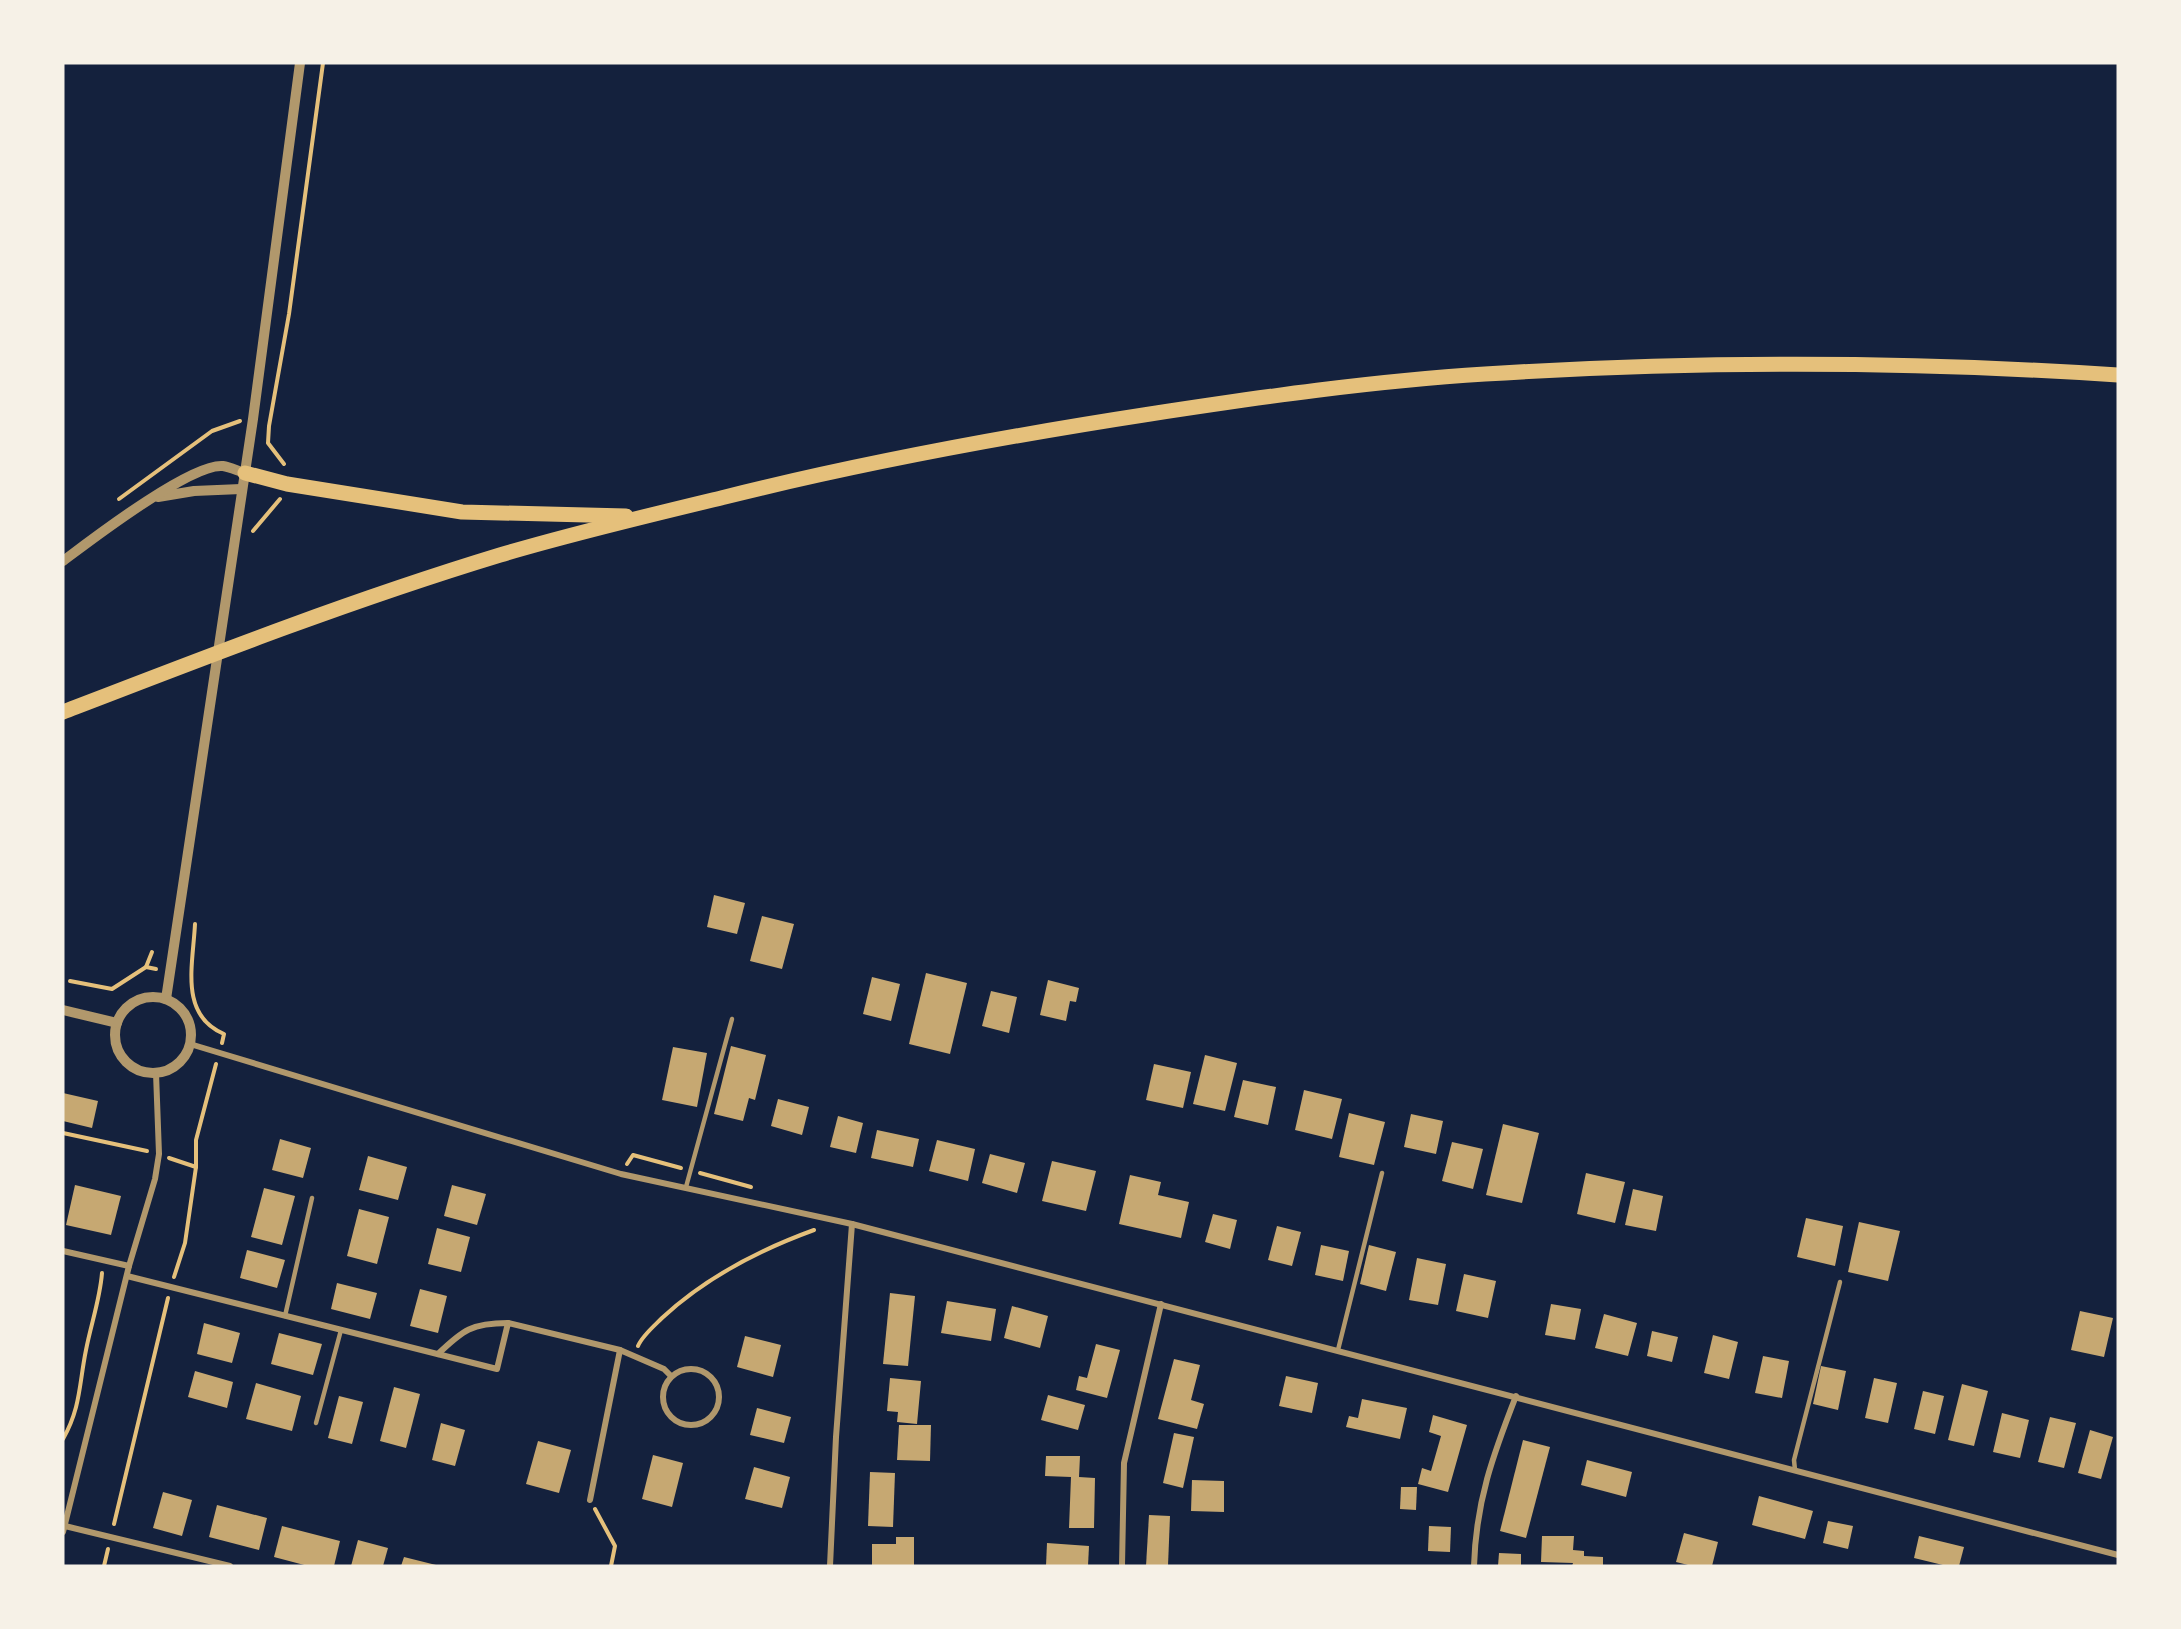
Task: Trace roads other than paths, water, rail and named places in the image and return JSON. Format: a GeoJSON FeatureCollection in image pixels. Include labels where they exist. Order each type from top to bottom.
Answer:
{"type":"FeatureCollection","features":[{"type":"Feature","properties":{"kind":"main road"},"geometry":{"type":"LineString","coordinates":[[63,712],[284,627],[502,555],[644,516],[830,471],[941,449],[1266,396],[1484,374],[1720,365],[2007,368],[2118,375]]}},
{"type":"Feature","properties":{"kind":"main road"},"geometry":{"type":"LineString","coordinates":[[245,473],[287,484],[462,512],[644,516]]}},
{"type":"Feature","properties":{"kind":"street"},"geometry":{"type":"LineString","coordinates":[[166,999],[202,744],[253,419],[300,63]]}},
{"type":"Feature","properties":{"kind":"street"},"geometry":{"type":"LineString","coordinates":[[63,561],[149,498],[199,472],[221,465],[245,473]]}},
{"type":"Feature","properties":{"kind":"street"},"geometry":{"type":"LineString","coordinates":[[149,498],[194,491],[242,489]]}},
{"type":"Feature","properties":{"kind":"street"},"geometry":{"type":"LineString","coordinates":[[151,996],[166,999],[176,1004],[189,1022],[190,1044],[178,1064],[156,1073],[144,1072],[123,1058],[117,1047],[117,1023],[125,1010],[136,1000],[151,996]]}},
{"type":"Feature","properties":{"kind":"street"},"geometry":{"type":"LineString","coordinates":[[63,1010],[117,1023]]}},
{"type":"Feature","properties":{"kind":"street"},"geometry":{"type":"LineString","coordinates":[[190,1044],[621,1174],[852,1224],[2118,1555]]}},
{"type":"Feature","properties":{"kind":"street"},"geometry":{"type":"LineString","coordinates":[[156,1073],[159,1154],[156,1179],[129,1266],[64,1529],[230,1566]]}},
{"type":"Feature","properties":{"kind":"street"},"geometry":{"type":"LineString","coordinates":[[830,1566],[836,1437],[852,1224]]}},
{"type":"Feature","properties":{"kind":"street"},"geometry":{"type":"LineString","coordinates":[[63,1251],[129,1266]]}},
{"type":"Feature","properties":{"kind":"street"},"geometry":{"type":"LineString","coordinates":[[127,1276],[497,1369],[508,1323]]}},
{"type":"Feature","properties":{"kind":"street"},"geometry":{"type":"LineString","coordinates":[[1122,1566],[1124,1463],[1161,1304]]}},
{"type":"Feature","properties":{"kind":"street"},"geometry":{"type":"LineString","coordinates":[[438,1354],[462,1331],[483,1323],[508,1323],[620,1350],[664,1369],[671,1376]]}},
{"type":"Feature","properties":{"kind":"street"},"geometry":{"type":"LineString","coordinates":[[590,1500],[620,1350]]}},
{"type":"Feature","properties":{"kind":"street"},"geometry":{"type":"LineString","coordinates":[[687,1368],[696,1369],[712,1377],[719,1402],[710,1418],[702,1423],[682,1424],[667,1412],[662,1393],[671,1376],[687,1368]]}},
{"type":"Feature","properties":{"kind":"street"},"geometry":{"type":"LineString","coordinates":[[1474,1566],[1475,1536],[1488,1466],[1516,1396]]}},
{"type":"Feature","properties":{"kind":"lane"},"geometry":{"type":"LineString","coordinates":[[686,1187],[732,1019]]}},
{"type":"Feature","properties":{"kind":"lane"},"geometry":{"type":"LineString","coordinates":[[1338,1350],[1382,1173]]}},
{"type":"Feature","properties":{"kind":"lane"},"geometry":{"type":"LineString","coordinates":[[285,1316],[312,1198]]}},
{"type":"Feature","properties":{"kind":"lane"},"geometry":{"type":"LineString","coordinates":[[1795,1470],[1794,1460],[1840,1282]]}},
{"type":"Feature","properties":{"kind":"lane"},"geometry":{"type":"LineString","coordinates":[[316,1422],[341,1330]]}}]}
